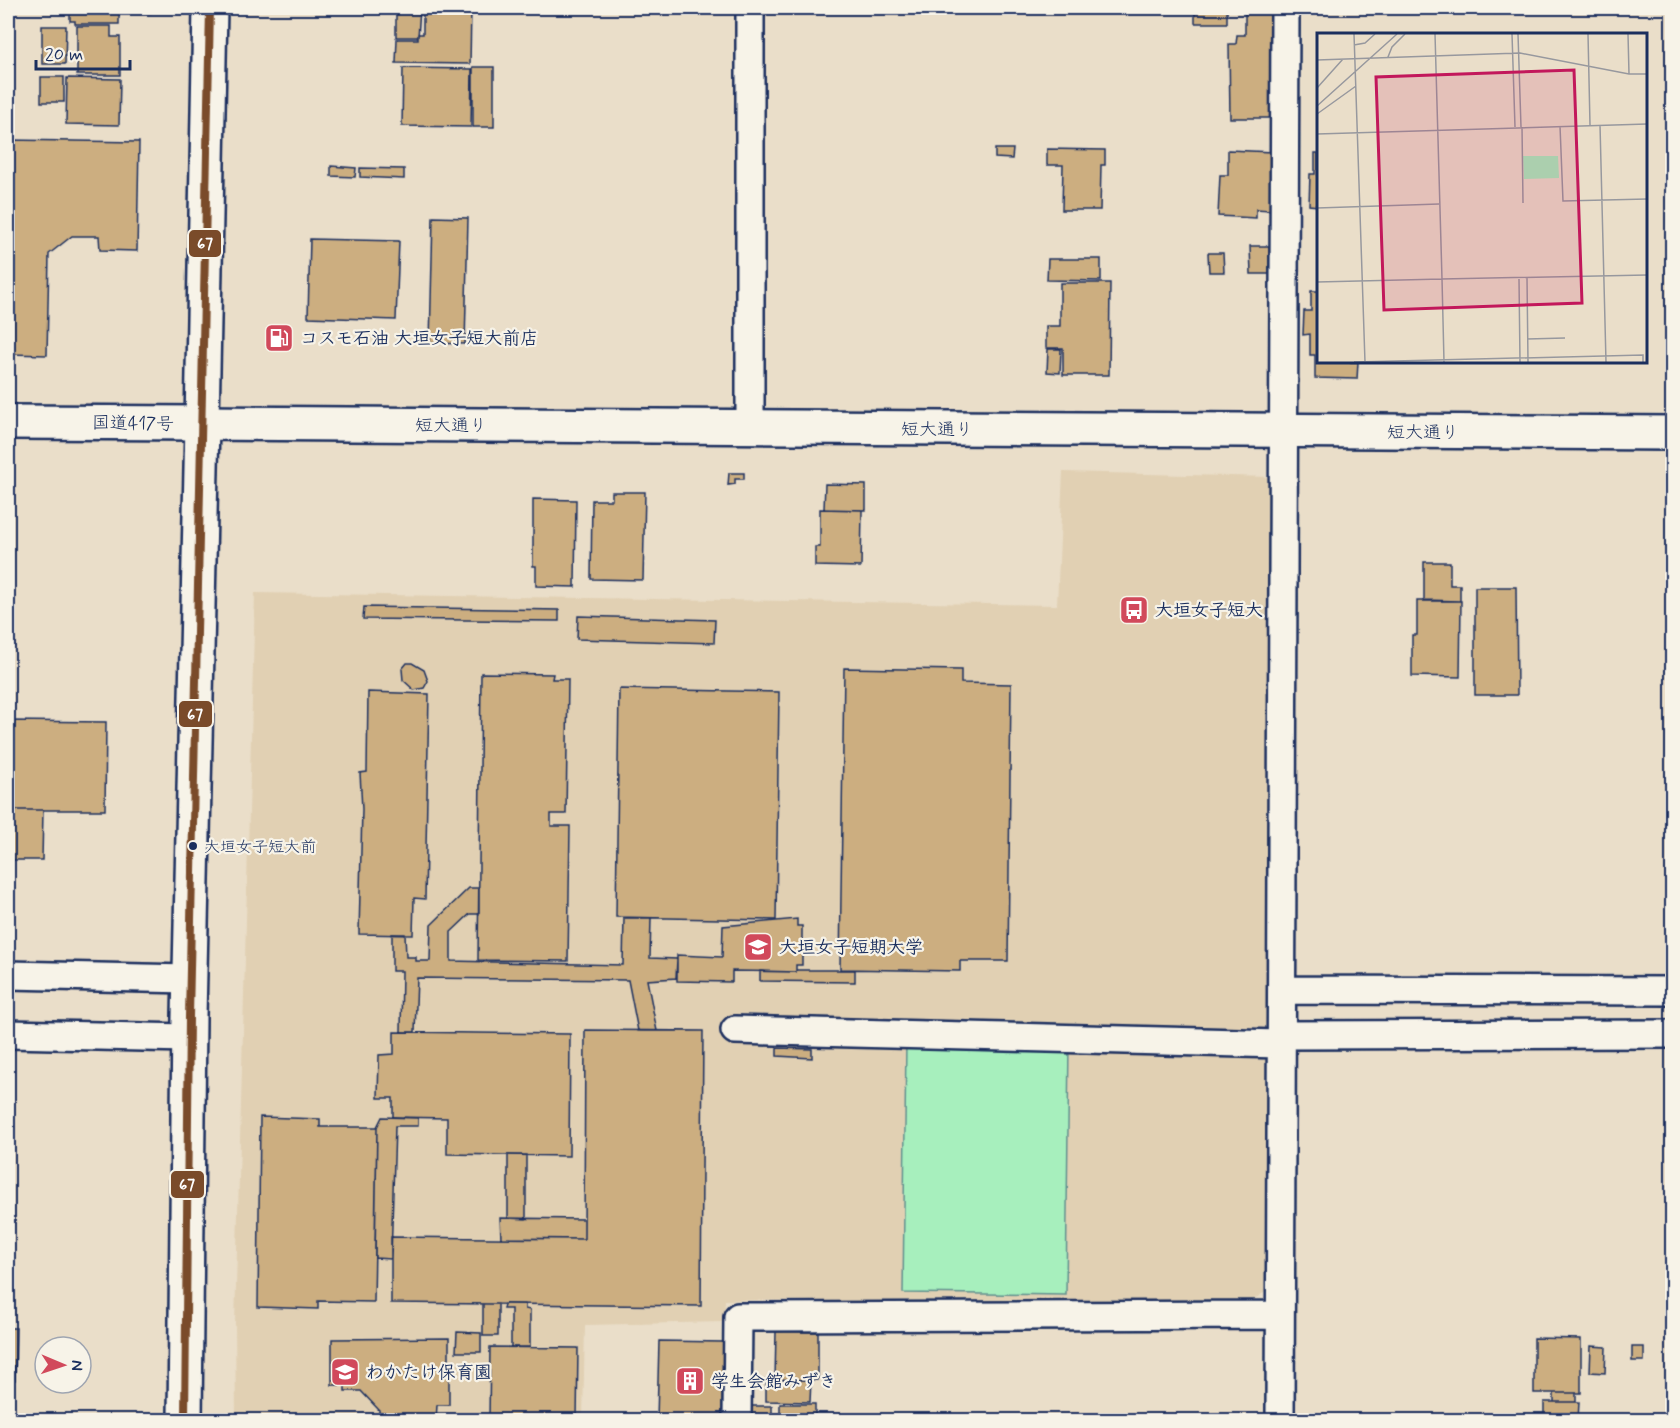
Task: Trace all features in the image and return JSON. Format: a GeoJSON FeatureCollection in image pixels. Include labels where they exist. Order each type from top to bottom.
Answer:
{"type":"FeatureCollection","features":[{"type":"Feature","properties":{"kind":"main road"},"geometry":{"type":"LineString","coordinates":[[185,1420],[189,1006],[210,8]]}},
{"type":"Feature","properties":{"kind":"main road","name":"国道417号"},"geometry":{"type":"LineString","coordinates":[[8,422],[202,423]]}},
{"type":"Feature","properties":{"kind":"main road","name":"短大通り"},"geometry":{"type":"LineString","coordinates":[[202,423],[1672,433]]}},
{"type":"Feature","properties":{"kind":"street"},"geometry":{"type":"LineString","coordinates":[[750,8],[750,427]]}},
{"type":"Feature","properties":{"kind":"street"},"geometry":{"type":"LineString","coordinates":[[1280,1420],[1285,8]]}},
{"type":"Feature","properties":{"kind":"street"},"geometry":{"type":"LineString","coordinates":[[8,975],[189,1006]]}},
{"type":"Feature","properties":{"kind":"street"},"geometry":{"type":"LineString","coordinates":[[735,1030],[1282,1019],[1672,991]]}},
{"type":"Feature","properties":{"kind":"street"},"geometry":{"type":"LineString","coordinates":[[8,1034],[189,1006]]}},
{"type":"Feature","properties":{"kind":"street"},"geometry":{"type":"LineString","coordinates":[[1282,1019],[1672,1035]]}},
{"type":"Feature","properties":{"kind":"street"},"geometry":{"type":"LineString","coordinates":[[737,1420],[738,1317],[1280,1316]]}},
{"type":"Feature","properties":{"kind":"shaded area","name":"大垣女子短期大学"},"geometry":{"type":"Polygon","coordinates":[[[1063,472],[1271,477],[1268,1290],[1244,1306],[725,1300],[724,1322],[585,1325],[583,1420],[236,1420],[235,1323],[255,593],[1057,605],[1063,472]]]}},
{"type":"Feature","properties":{"kind":"green space"},"geometry":{"type":"Polygon","coordinates":[[[906,1041],[1069,1044],[1066,1295],[903,1293],[906,1041]]]}},
{"type":"Feature","properties":{"kind":"building"},"geometry":{"type":"Polygon","coordinates":[[[70,8],[119,8],[119,24],[75,24],[75,21],[70,21],[70,8]]]}},
{"type":"Feature","properties":{"kind":"building"},"geometry":{"type":"Polygon","coordinates":[[[123,8],[151,8],[151,13],[123,13],[123,8]]]}},
{"type":"Feature","properties":{"kind":"building"},"geometry":{"type":"Polygon","coordinates":[[[396,8],[420,8],[418,37],[396,37],[396,8]]]}},
{"type":"Feature","properties":{"kind":"building"},"geometry":{"type":"Polygon","coordinates":[[[423,8],[471,8],[470,64],[396,63],[397,39],[418,39],[418,34],[423,34],[423,8]]]}},
{"type":"Feature","properties":{"kind":"building"},"geometry":{"type":"Polygon","coordinates":[[[1195,8],[1227,8],[1227,23],[1195,23],[1195,8]]]}},
{"type":"Feature","properties":{"kind":"building"},"geometry":{"type":"Polygon","coordinates":[[[1245,10],[1271,10],[1272,118],[1230,118],[1229,44],[1236,44],[1237,35],[1245,35],[1245,10]]]}},
{"type":"Feature","properties":{"kind":"building"},"geometry":{"type":"Polygon","coordinates":[[[42,26],[66,26],[65,64],[42,64],[42,26]]]}},
{"type":"Feature","properties":{"kind":"building"},"geometry":{"type":"Polygon","coordinates":[[[77,26],[111,26],[111,37],[120,37],[120,75],[77,75],[77,26]]]}},
{"type":"Feature","properties":{"kind":"building"},"geometry":{"type":"Polygon","coordinates":[[[473,67],[494,67],[494,127],[473,127],[473,67]]]}},
{"type":"Feature","properties":{"kind":"building"},"geometry":{"type":"Polygon","coordinates":[[[403,68],[472,69],[471,127],[402,126],[403,68]]]}},
{"type":"Feature","properties":{"kind":"building"},"geometry":{"type":"Polygon","coordinates":[[[41,77],[64,77],[64,102],[41,102],[41,77]]]}},
{"type":"Feature","properties":{"kind":"building"},"geometry":{"type":"Polygon","coordinates":[[[67,78],[120,79],[119,125],[66,124],[67,78]]]}},
{"type":"Feature","properties":{"kind":"building"},"geometry":{"type":"Polygon","coordinates":[[[8,140],[139,142],[137,251],[100,250],[99,236],[72,236],[49,254],[47,355],[9,354],[11,234],[8,234],[8,140]]]}},
{"type":"Feature","properties":{"kind":"building"},"geometry":{"type":"Polygon","coordinates":[[[995,149],[1013,149],[1012,159],[995,158],[995,149]]]}},
{"type":"Feature","properties":{"kind":"building"},"geometry":{"type":"Polygon","coordinates":[[[1047,149],[1105,150],[1105,165],[1101,165],[1100,210],[1062,210],[1063,165],[1047,165],[1047,149]]]}},
{"type":"Feature","properties":{"kind":"building"},"geometry":{"type":"Polygon","coordinates":[[[1228,150],[1272,152],[1270,210],[1256,209],[1256,218],[1218,216],[1220,175],[1228,175],[1228,150]]]}},
{"type":"Feature","properties":{"kind":"building"},"geometry":{"type":"Polygon","coordinates":[[[1315,153],[1317,153],[1317,206],[1309,205],[1310,174],[1315,174],[1315,153]]]}},
{"type":"Feature","properties":{"kind":"building"},"geometry":{"type":"Polygon","coordinates":[[[331,166],[356,168],[355,177],[331,176],[331,166]]]}},
{"type":"Feature","properties":{"kind":"building"},"geometry":{"type":"Polygon","coordinates":[[[360,168],[404,169],[404,179],[360,177],[360,168]]]}},
{"type":"Feature","properties":{"kind":"building"},"geometry":{"type":"Polygon","coordinates":[[[433,217],[468,218],[465,344],[430,343],[433,217]]]}},
{"type":"Feature","properties":{"kind":"building"},"geometry":{"type":"Polygon","coordinates":[[[310,239],[399,241],[396,320],[308,317],[310,239]]]}},
{"type":"Feature","properties":{"kind":"building"},"geometry":{"type":"Polygon","coordinates":[[[1250,246],[1269,246],[1269,274],[1251,274],[1250,246]]]}},
{"type":"Feature","properties":{"kind":"building"},"geometry":{"type":"Polygon","coordinates":[[[1208,253],[1223,253],[1224,272],[1209,272],[1208,253]]]}},
{"type":"Feature","properties":{"kind":"building"},"geometry":{"type":"Polygon","coordinates":[[[1048,259],[1101,259],[1101,281],[1047,280],[1048,259]]]}},
{"type":"Feature","properties":{"kind":"building"},"geometry":{"type":"Polygon","coordinates":[[[1060,283],[1110,283],[1109,375],[1063,375],[1063,348],[1046,348],[1046,326],[1060,326],[1060,283]]]}},
{"type":"Feature","properties":{"kind":"building"},"geometry":{"type":"Polygon","coordinates":[[[1311,291],[1317,291],[1317,363],[1358,363],[1357,379],[1315,378],[1315,355],[1310,355],[1310,334],[1303,335],[1304,311],[1311,311],[1311,291]]]}},
{"type":"Feature","properties":{"kind":"building"},"geometry":{"type":"Polygon","coordinates":[[[1048,349],[1061,349],[1060,373],[1047,372],[1048,349]]]}},
{"type":"Feature","properties":{"kind":"building"},"geometry":{"type":"Polygon","coordinates":[[[729,473],[744,473],[744,479],[735,479],[735,484],[728,485],[729,473]]]}},
{"type":"Feature","properties":{"kind":"building"},"geometry":{"type":"Polygon","coordinates":[[[825,484],[866,485],[866,510],[824,509],[825,484]]]}},
{"type":"Feature","properties":{"kind":"building"},"geometry":{"type":"Polygon","coordinates":[[[612,492],[645,492],[643,580],[591,579],[592,500],[612,500],[612,492]]]}},
{"type":"Feature","properties":{"kind":"building"},"geometry":{"type":"Polygon","coordinates":[[[533,499],[576,500],[575,587],[536,586],[536,566],[533,566],[533,499]]]}},
{"type":"Feature","properties":{"kind":"building"},"geometry":{"type":"Polygon","coordinates":[[[820,509],[862,510],[861,567],[815,566],[815,547],[820,547],[820,509]]]}},
{"type":"Feature","properties":{"kind":"building"},"geometry":{"type":"Polygon","coordinates":[[[1424,562],[1450,562],[1450,585],[1460,585],[1460,601],[1424,600],[1424,562]]]}},
{"type":"Feature","properties":{"kind":"building"},"geometry":{"type":"Polygon","coordinates":[[[1475,587],[1516,587],[1517,695],[1475,695],[1475,587]]]}},
{"type":"Feature","properties":{"kind":"building"},"geometry":{"type":"Polygon","coordinates":[[[1417,601],[1461,601],[1460,677],[1412,676],[1412,635],[1417,635],[1417,601]]]}},
{"type":"Feature","properties":{"kind":"building"},"geometry":{"type":"Polygon","coordinates":[[[364,607],[559,610],[559,621],[363,619],[364,607]]]}},
{"type":"Feature","properties":{"kind":"building"},"geometry":{"type":"Polygon","coordinates":[[[578,616],[715,620],[714,643],[577,639],[578,616]]]}},
{"type":"Feature","properties":{"kind":"building"},"geometry":{"type":"Polygon","coordinates":[[[407,663],[412,663],[424,670],[428,681],[424,688],[414,690],[403,680],[402,669],[407,663]]]}},
{"type":"Feature","properties":{"kind":"building"},"geometry":{"type":"Polygon","coordinates":[[[844,668],[961,670],[961,683],[1011,684],[1008,961],[960,961],[960,971],[840,969],[844,668]]]}},
{"type":"Feature","properties":{"kind":"building"},"geometry":{"type":"Polygon","coordinates":[[[481,673],[553,674],[552,679],[568,679],[566,814],[551,814],[551,826],[570,826],[568,961],[478,960],[481,673]]]}},
{"type":"Feature","properties":{"kind":"building"},"geometry":{"type":"Polygon","coordinates":[[[619,689],[779,692],[776,920],[616,917],[619,689]]]}},
{"type":"Feature","properties":{"kind":"building"},"geometry":{"type":"Polygon","coordinates":[[[368,692],[429,694],[425,899],[414,898],[413,935],[359,934],[362,809],[360,773],[367,772],[368,692]]]}},
{"type":"Feature","properties":{"kind":"building"},"geometry":{"type":"Polygon","coordinates":[[[8,721],[106,722],[105,810],[8,810],[8,721]]]}},
{"type":"Feature","properties":{"kind":"building"},"geometry":{"type":"Polygon","coordinates":[[[8,810],[43,810],[42,860],[8,860],[8,810]]]}},
{"type":"Feature","properties":{"kind":"building"},"geometry":{"type":"Polygon","coordinates":[[[469,888],[479,888],[479,914],[470,914],[451,932],[451,961],[623,965],[624,918],[651,918],[650,958],[677,959],[676,978],[647,980],[657,1031],[638,1031],[628,980],[417,978],[415,1032],[401,1032],[402,971],[392,971],[392,934],[405,934],[406,957],[416,957],[416,961],[430,961],[431,925],[469,888]]]}},
{"type":"Feature","properties":{"kind":"building"},"geometry":{"type":"Polygon","coordinates":[[[797,919],[797,926],[802,926],[802,965],[796,965],[796,972],[732,971],[732,982],[677,981],[677,955],[722,957],[723,926],[797,919]]]}},
{"type":"Feature","properties":{"kind":"building"},"geometry":{"type":"Polygon","coordinates":[[[796,970],[855,970],[855,982],[760,981],[760,971],[796,972],[796,970]]]}},
{"type":"Feature","properties":{"kind":"building"},"geometry":{"type":"Polygon","coordinates":[[[585,1030],[703,1031],[701,1306],[391,1303],[391,1237],[584,1239],[585,1030]]]}},
{"type":"Feature","properties":{"kind":"building"},"geometry":{"type":"Polygon","coordinates":[[[394,1032],[570,1034],[569,1156],[447,1154],[447,1118],[393,1117],[393,1098],[378,1098],[379,1055],[394,1054],[394,1032]]]}},
{"type":"Feature","properties":{"kind":"building"},"geometry":{"type":"Polygon","coordinates":[[[777,1048],[812,1049],[812,1058],[777,1056],[777,1048]]]}},
{"type":"Feature","properties":{"kind":"building"},"geometry":{"type":"Polygon","coordinates":[[[260,1117],[320,1119],[320,1127],[377,1127],[374,1302],[318,1301],[318,1309],[258,1307],[260,1117]]]}},
{"type":"Feature","properties":{"kind":"building"},"geometry":{"type":"Polygon","coordinates":[[[382,1117],[418,1118],[418,1126],[395,1126],[391,1259],[375,1258],[377,1127],[382,1117]]]}},
{"type":"Feature","properties":{"kind":"building"},"geometry":{"type":"Polygon","coordinates":[[[508,1155],[526,1155],[526,1219],[508,1218],[508,1155]]]}},
{"type":"Feature","properties":{"kind":"building"},"geometry":{"type":"Polygon","coordinates":[[[500,1218],[584,1219],[584,1239],[501,1238],[500,1218]]]}},
{"type":"Feature","properties":{"kind":"building"},"geometry":{"type":"Polygon","coordinates":[[[483,1304],[498,1304],[498,1336],[483,1336],[483,1304]]]}},
{"type":"Feature","properties":{"kind":"building"},"geometry":{"type":"Polygon","coordinates":[[[504,1304],[525,1304],[525,1309],[530,1310],[530,1347],[511,1347],[511,1309],[503,1309],[504,1304]]]}},
{"type":"Feature","properties":{"kind":"building"},"geometry":{"type":"Polygon","coordinates":[[[8,1328],[16,1328],[15,1380],[8,1380],[8,1328]]]}},
{"type":"Feature","properties":{"kind":"building"},"geometry":{"type":"Polygon","coordinates":[[[776,1331],[818,1332],[818,1380],[775,1380],[776,1331]]]}},
{"type":"Feature","properties":{"kind":"building"},"geometry":{"type":"Polygon","coordinates":[[[457,1332],[481,1333],[481,1352],[456,1352],[457,1332]]]}},
{"type":"Feature","properties":{"kind":"building"},"geometry":{"type":"Polygon","coordinates":[[[449,1338],[449,1405],[437,1405],[436,1420],[379,1420],[379,1410],[361,1391],[345,1391],[345,1385],[332,1385],[332,1339],[449,1338]]]}},
{"type":"Feature","properties":{"kind":"building"},"geometry":{"type":"Polygon","coordinates":[[[1534,1338],[1581,1339],[1581,1393],[1534,1393],[1534,1338]]]}},
{"type":"Feature","properties":{"kind":"building","name":"学生会館みずき"},"geometry":{"type":"Polygon","coordinates":[[[659,1341],[723,1342],[722,1420],[657,1420],[659,1341]]]}},
{"type":"Feature","properties":{"kind":"building"},"geometry":{"type":"Polygon","coordinates":[[[1591,1346],[1606,1347],[1605,1373],[1590,1372],[1591,1346]]]}},
{"type":"Feature","properties":{"kind":"building"},"geometry":{"type":"Polygon","coordinates":[[[490,1347],[578,1348],[577,1420],[489,1420],[490,1347]]]}},
{"type":"Feature","properties":{"kind":"building"},"geometry":{"type":"Polygon","coordinates":[[[1632,1347],[1644,1347],[1644,1361],[1632,1361],[1632,1347]]]}},
{"type":"Feature","properties":{"kind":"building"},"geometry":{"type":"Polygon","coordinates":[[[766,1379],[811,1380],[810,1402],[766,1401],[766,1379]]]}},
{"type":"Feature","properties":{"kind":"building"},"geometry":{"type":"Polygon","coordinates":[[[1554,1393],[1576,1393],[1576,1402],[1554,1402],[1554,1393]]]}},
{"type":"Feature","properties":{"kind":"building"},"geometry":{"type":"Polygon","coordinates":[[[1544,1402],[1579,1402],[1578,1420],[1544,1420],[1544,1402]]]}},
{"type":"Feature","properties":{"kind":"building"},"geometry":{"type":"Polygon","coordinates":[[[780,1404],[815,1404],[815,1420],[780,1420],[780,1404]]]}},
{"type":"Feature","properties":{"kind":"building"},"geometry":{"type":"Polygon","coordinates":[[[750,1406],[772,1406],[772,1420],[749,1420],[750,1406]]]}},
{"type":"Feature","properties":{"kind":"transit line","name":"67"},"geometry":{"type":"LineString","coordinates":[[185,1420],[189,1017],[210,8]]}},
{"type":"Feature","properties":{"kind":"place","name":"コスモ石油 大垣女子短大前店"},"geometry":{"type":"Point","coordinates":[279,338]}},
{"type":"Feature","properties":{"kind":"place","name":"大垣女子短大"},"geometry":{"type":"Point","coordinates":[1134,610]}},
{"type":"Feature","properties":{"kind":"place","name":"大垣女子短大前"},"geometry":{"type":"Point","coordinates":[193,846]}},
{"type":"Feature","properties":{"kind":"place","name":"大垣女子短期大学"},"geometry":{"type":"Point","coordinates":[758,947]}},
{"type":"Feature","properties":{"kind":"place","name":"わかたけ保育園"},"geometry":{"type":"Point","coordinates":[345,1372]}},
{"type":"Feature","properties":{"kind":"place","name":"学生会館みずき"},"geometry":{"type":"Point","coordinates":[690,1381]}}]}
